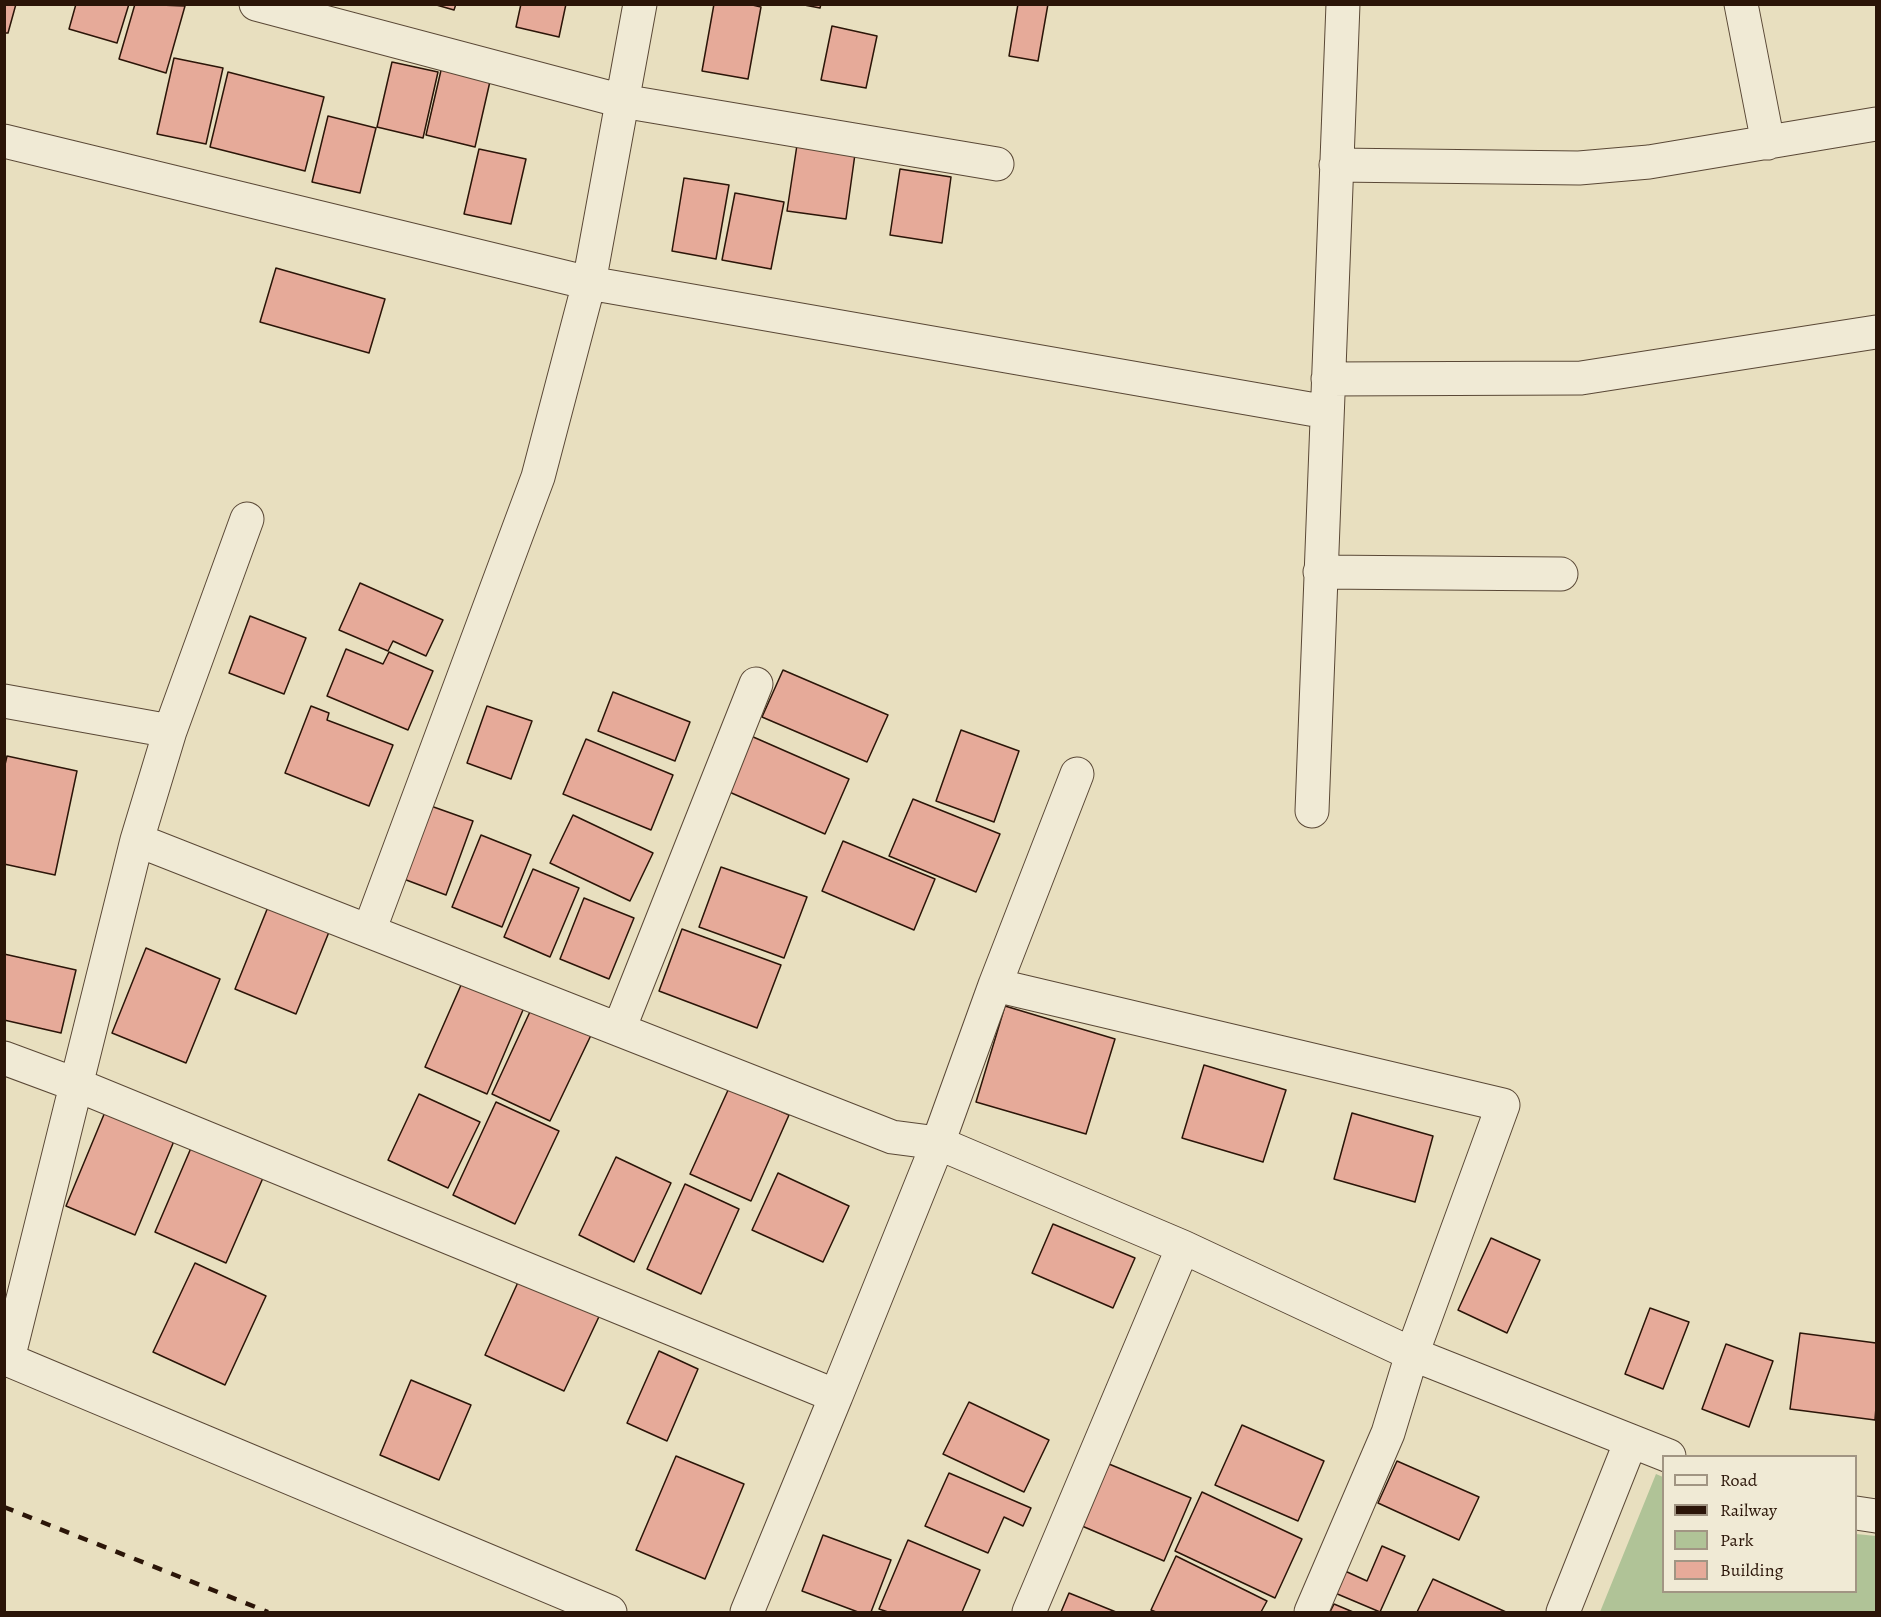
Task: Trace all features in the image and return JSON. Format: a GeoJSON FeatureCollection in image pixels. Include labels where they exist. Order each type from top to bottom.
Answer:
{"type":"FeatureCollection","features":[{"type":"Feature","properties":{"kind":"street"},"geometry":{"type":"LineString","coordinates":[[256,4],[622,101],[997,164]]}},
{"type":"Feature","properties":{"kind":"street"},"geometry":{"type":"LineString","coordinates":[[369,931],[538,477],[589,283],[640,4]]}},
{"type":"Feature","properties":{"kind":"street"},"geometry":{"type":"LineString","coordinates":[[1741,4],[1768,142]]}},
{"type":"Feature","properties":{"kind":"street"},"geometry":{"type":"LineString","coordinates":[[1312,811],[1336,165],[1334,6]]}},
{"type":"Feature","properties":{"kind":"street"},"geometry":{"type":"LineString","coordinates":[[1336,165],[1579,168],[1649,162],[1876,124]]}},
{"type":"Feature","properties":{"kind":"street"},"geometry":{"type":"LineString","coordinates":[[4,141],[589,283],[1327,412]]}},
{"type":"Feature","properties":{"kind":"street"},"geometry":{"type":"LineString","coordinates":[[1328,380],[1581,378],[1876,332]]}},
{"type":"Feature","properties":{"kind":"street"},"geometry":{"type":"LineString","coordinates":[[248,519],[170,732],[137,840],[6,1359],[610,1612]]}},
{"type":"Feature","properties":{"kind":"street"},"geometry":{"type":"LineString","coordinates":[[1320,572],[1561,573]]}},
{"type":"Feature","properties":{"kind":"street"},"geometry":{"type":"LineString","coordinates":[[619,1029],[756,684]]}},
{"type":"Feature","properties":{"kind":"street"},"geometry":{"type":"LineString","coordinates":[[4,701],[170,732]]}},
{"type":"Feature","properties":{"kind":"street"},"geometry":{"type":"LineString","coordinates":[[747,1612],[938,1143],[995,985],[1077,774]]}},
{"type":"Feature","properties":{"kind":"street"},"geometry":{"type":"LineString","coordinates":[[137,840],[892,1137],[938,1143],[1183,1247],[1412,1354],[1666,1455]]}},
{"type":"Feature","properties":{"kind":"street"},"geometry":{"type":"LineString","coordinates":[[995,985],[1503,1105],[1412,1354],[1388,1433],[1311,1612]]}},
{"type":"Feature","properties":{"kind":"street"},"geometry":{"type":"LineString","coordinates":[[4,1058],[77,1085],[836,1396]]}},
{"type":"Feature","properties":{"kind":"street"},"geometry":{"type":"LineString","coordinates":[[1029,1612],[1183,1247]]}},
{"type":"Feature","properties":{"kind":"street"},"geometry":{"type":"LineString","coordinates":[[1563,1612],[1631,1441]]}},
{"type":"Feature","properties":{"kind":"street"},"geometry":{"type":"LineString","coordinates":[[1857,1513],[1876,1516]]}},
{"type":"Feature","properties":{"kind":"green space"},"geometry":{"type":"Polygon","coordinates":[[[1656,1474],[1662,1477],[1662,1593],[1857,1593],[1857,1534],[1876,1536],[1876,1612],[1600,1612],[1656,1474]]]}},
{"type":"Feature","properties":{"kind":"building"},"geometry":{"type":"Polygon","coordinates":[[[4,4],[16,4],[8,33],[4,33],[4,4]]]}},
{"type":"Feature","properties":{"kind":"building"},"geometry":{"type":"Polygon","coordinates":[[[76,4],[129,4],[117,43],[69,29],[76,4]]]}},
{"type":"Feature","properties":{"kind":"building"},"geometry":{"type":"Polygon","coordinates":[[[135,4],[185,6],[166,73],[119,59],[135,4]]]}},
{"type":"Feature","properties":{"kind":"building"},"geometry":{"type":"Polygon","coordinates":[[[433,4],[456,4],[454,10],[433,4]]]}},
{"type":"Feature","properties":{"kind":"building"},"geometry":{"type":"Polygon","coordinates":[[[521,4],[566,4],[559,37],[516,27],[521,4]]]}},
{"type":"Feature","properties":{"kind":"building"},"geometry":{"type":"Polygon","coordinates":[[[714,4],[748,4],[761,7],[748,79],[702,71],[714,4]]]}},
{"type":"Feature","properties":{"kind":"building"},"geometry":{"type":"Polygon","coordinates":[[[799,4],[821,4],[820,8],[799,4]]]}},
{"type":"Feature","properties":{"kind":"building"},"geometry":{"type":"Polygon","coordinates":[[[1018,4],[1048,4],[1038,61],[1009,56],[1018,4]]]}},
{"type":"Feature","properties":{"kind":"building"},"geometry":{"type":"Polygon","coordinates":[[[832,26],[877,36],[866,88],[821,80],[832,26]]]}},
{"type":"Feature","properties":{"kind":"building"},"geometry":{"type":"Polygon","coordinates":[[[174,58],[223,68],[206,144],[157,134],[174,58]]]}},
{"type":"Feature","properties":{"kind":"building"},"geometry":{"type":"Polygon","coordinates":[[[392,62],[438,72],[423,138],[377,127],[392,62]]]}},
{"type":"Feature","properties":{"kind":"building"},"geometry":{"type":"Polygon","coordinates":[[[442,66],[491,77],[475,147],[426,135],[442,66]]]}},
{"type":"Feature","properties":{"kind":"building"},"geometry":{"type":"Polygon","coordinates":[[[228,72],[324,97],[305,171],[210,147],[228,72]]]}},
{"type":"Feature","properties":{"kind":"building"},"geometry":{"type":"Polygon","coordinates":[[[328,116],[376,128],[360,193],[312,182],[328,116]]]}},
{"type":"Feature","properties":{"kind":"building"},"geometry":{"type":"Polygon","coordinates":[[[797,145],[855,154],[846,219],[787,211],[797,145]]]}},
{"type":"Feature","properties":{"kind":"building"},"geometry":{"type":"Polygon","coordinates":[[[479,149],[526,159],[511,224],[464,214],[479,149]]]}},
{"type":"Feature","properties":{"kind":"building"},"geometry":{"type":"Polygon","coordinates":[[[900,169],[951,177],[942,243],[890,235],[900,169]]]}},
{"type":"Feature","properties":{"kind":"building"},"geometry":{"type":"Polygon","coordinates":[[[684,178],[729,185],[716,259],[672,251],[684,178]]]}},
{"type":"Feature","properties":{"kind":"building"},"geometry":{"type":"Polygon","coordinates":[[[735,193],[784,202],[771,269],[722,260],[735,193]]]}},
{"type":"Feature","properties":{"kind":"building"},"geometry":{"type":"Polygon","coordinates":[[[276,268],[385,299],[369,353],[260,322],[276,268]]]}},
{"type":"Feature","properties":{"kind":"building"},"geometry":{"type":"Polygon","coordinates":[[[360,583],[443,620],[426,656],[393,641],[388,651],[339,630],[360,583]]]}},
{"type":"Feature","properties":{"kind":"building"},"geometry":{"type":"Polygon","coordinates":[[[250,616],[306,638],[284,694],[229,673],[250,616]]]}},
{"type":"Feature","properties":{"kind":"building"},"geometry":{"type":"Polygon","coordinates":[[[346,649],[383,664],[389,652],[433,671],[408,730],[327,696],[346,649]]]}},
{"type":"Feature","properties":{"kind":"building"},"geometry":{"type":"Polygon","coordinates":[[[783,670],[888,715],[867,762],[762,717],[783,670]]]}},
{"type":"Feature","properties":{"kind":"building"},"geometry":{"type":"Polygon","coordinates":[[[613,692],[690,722],[675,761],[598,731],[613,692]]]}},
{"type":"Feature","properties":{"kind":"building"},"geometry":{"type":"Polygon","coordinates":[[[311,706],[329,713],[327,720],[393,745],[369,806],[285,773],[311,706]]]}},
{"type":"Feature","properties":{"kind":"building"},"geometry":{"type":"Polygon","coordinates":[[[487,706],[532,721],[511,779],[467,763],[487,706]]]}},
{"type":"Feature","properties":{"kind":"building"},"geometry":{"type":"Polygon","coordinates":[[[961,730],[1019,751],[994,822],[936,801],[961,730]]]}},
{"type":"Feature","properties":{"kind":"building"},"geometry":{"type":"Polygon","coordinates":[[[751,736],[849,779],[825,834],[727,791],[751,736]]]}},
{"type":"Feature","properties":{"kind":"building"},"geometry":{"type":"Polygon","coordinates":[[[586,739],[673,775],[651,830],[563,794],[586,739]]]}},
{"type":"Feature","properties":{"kind":"building"},"geometry":{"type":"Polygon","coordinates":[[[7,756],[77,771],[55,875],[4,864],[4,769],[7,756]]]}},
{"type":"Feature","properties":{"kind":"building"},"geometry":{"type":"Polygon","coordinates":[[[913,799],[1000,834],[976,892],[889,856],[913,799]]]}},
{"type":"Feature","properties":{"kind":"building"},"geometry":{"type":"Polygon","coordinates":[[[428,805],[473,821],[446,895],[401,878],[428,805]]]}},
{"type":"Feature","properties":{"kind":"building"},"geometry":{"type":"Polygon","coordinates":[[[573,815],[653,853],[630,901],[550,863],[573,815]]]}},
{"type":"Feature","properties":{"kind":"building"},"geometry":{"type":"Polygon","coordinates":[[[481,835],[531,855],[502,927],[452,907],[481,835]]]}},
{"type":"Feature","properties":{"kind":"building"},"geometry":{"type":"Polygon","coordinates":[[[843,841],[935,879],[914,930],[822,891],[843,841]]]}},
{"type":"Feature","properties":{"kind":"building"},"geometry":{"type":"Polygon","coordinates":[[[721,867],[807,897],[784,958],[699,927],[721,867]]]}},
{"type":"Feature","properties":{"kind":"building"},"geometry":{"type":"Polygon","coordinates":[[[533,869],[579,888],[550,957],[504,937],[533,869]]]}},
{"type":"Feature","properties":{"kind":"building"},"geometry":{"type":"Polygon","coordinates":[[[584,898],[634,918],[609,979],[560,959],[584,898]]]}},
{"type":"Feature","properties":{"kind":"building"},"geometry":{"type":"Polygon","coordinates":[[[270,902],[331,927],[296,1014],[235,989],[270,902]]]}},
{"type":"Feature","properties":{"kind":"building"},"geometry":{"type":"Polygon","coordinates":[[[682,929],[781,965],[757,1028],[659,991],[682,929]]]}},
{"type":"Feature","properties":{"kind":"building"},"geometry":{"type":"Polygon","coordinates":[[[146,948],[220,979],[186,1063],[112,1033],[146,948]]]}},
{"type":"Feature","properties":{"kind":"building"},"geometry":{"type":"Polygon","coordinates":[[[4,954],[76,970],[61,1033],[4,1020],[4,954]]]}},
{"type":"Feature","properties":{"kind":"building"},"geometry":{"type":"Polygon","coordinates":[[[465,976],[526,1003],[487,1094],[425,1067],[465,976]]]}},
{"type":"Feature","properties":{"kind":"building"},"geometry":{"type":"Polygon","coordinates":[[[534,1003],[593,1031],[550,1121],[492,1094],[534,1003]]]}},
{"type":"Feature","properties":{"kind":"building"},"geometry":{"type":"Polygon","coordinates":[[[1005,1006],[1115,1039],[1086,1134],[976,1102],[1005,1006]]]}},
{"type":"Feature","properties":{"kind":"building"},"geometry":{"type":"Polygon","coordinates":[[[1204,1065],[1286,1090],[1263,1162],[1182,1138],[1204,1065]]]}},
{"type":"Feature","properties":{"kind":"building"},"geometry":{"type":"Polygon","coordinates":[[[729,1088],[789,1115],[751,1201],[690,1174],[729,1088]]]}},
{"type":"Feature","properties":{"kind":"building"},"geometry":{"type":"Polygon","coordinates":[[[419,1094],[480,1122],[448,1188],[388,1160],[419,1094]]]}},
{"type":"Feature","properties":{"kind":"building"},"geometry":{"type":"Polygon","coordinates":[[[496,1102],[559,1131],[515,1224],[453,1195],[496,1102]]]}},
{"type":"Feature","properties":{"kind":"building"},"geometry":{"type":"Polygon","coordinates":[[[105,1112],[174,1141],[135,1235],[66,1206],[105,1112]]]}},
{"type":"Feature","properties":{"kind":"building"},"geometry":{"type":"Polygon","coordinates":[[[1352,1113],[1433,1136],[1415,1202],[1334,1179],[1352,1113]]]}},
{"type":"Feature","properties":{"kind":"building"},"geometry":{"type":"Polygon","coordinates":[[[194,1141],[266,1171],[226,1263],[155,1232],[194,1141]]]}},
{"type":"Feature","properties":{"kind":"building"},"geometry":{"type":"Polygon","coordinates":[[[616,1157],[671,1183],[634,1262],[579,1235],[616,1157]]]}},
{"type":"Feature","properties":{"kind":"building"},"geometry":{"type":"Polygon","coordinates":[[[778,1173],[849,1206],[823,1262],[752,1230],[778,1173]]]}},
{"type":"Feature","properties":{"kind":"building"},"geometry":{"type":"Polygon","coordinates":[[[685,1184],[739,1209],[701,1294],[647,1269],[685,1184]]]}},
{"type":"Feature","properties":{"kind":"building"},"geometry":{"type":"Polygon","coordinates":[[[1053,1224],[1135,1258],[1113,1308],[1032,1273],[1053,1224]]]}},
{"type":"Feature","properties":{"kind":"building"},"geometry":{"type":"Polygon","coordinates":[[[1491,1238],[1540,1260],[1507,1333],[1458,1310],[1491,1238]]]}},
{"type":"Feature","properties":{"kind":"building"},"geometry":{"type":"Polygon","coordinates":[[[195,1263],[266,1296],[225,1385],[153,1352],[195,1263]]]}},
{"type":"Feature","properties":{"kind":"building"},"geometry":{"type":"Polygon","coordinates":[[[524,1269],[604,1306],[564,1391],[485,1355],[524,1269]]]}},
{"type":"Feature","properties":{"kind":"building"},"geometry":{"type":"Polygon","coordinates":[[[1650,1308],[1689,1322],[1663,1389],[1625,1374],[1650,1308]]]}},
{"type":"Feature","properties":{"kind":"building"},"geometry":{"type":"Polygon","coordinates":[[[1800,1333],[1876,1343],[1875,1420],[1790,1409],[1800,1333]]]}},
{"type":"Feature","properties":{"kind":"building"},"geometry":{"type":"Polygon","coordinates":[[[1726,1344],[1773,1361],[1749,1427],[1702,1409],[1726,1344]]]}},
{"type":"Feature","properties":{"kind":"building"},"geometry":{"type":"Polygon","coordinates":[[[659,1351],[698,1369],[667,1441],[627,1423],[659,1351]]]}},
{"type":"Feature","properties":{"kind":"building"},"geometry":{"type":"Polygon","coordinates":[[[411,1380],[471,1405],[439,1480],[380,1455],[411,1380]]]}},
{"type":"Feature","properties":{"kind":"building"},"geometry":{"type":"Polygon","coordinates":[[[969,1402],[1049,1440],[1024,1492],[943,1454],[969,1402]]]}},
{"type":"Feature","properties":{"kind":"building"},"geometry":{"type":"Polygon","coordinates":[[[1242,1425],[1324,1461],[1298,1521],[1215,1485],[1242,1425]]]}},
{"type":"Feature","properties":{"kind":"building"},"geometry":{"type":"Polygon","coordinates":[[[676,1456],[744,1484],[705,1579],[636,1550],[676,1456]]]}},
{"type":"Feature","properties":{"kind":"building"},"geometry":{"type":"Polygon","coordinates":[[[1397,1461],[1479,1497],[1459,1540],[1378,1503],[1397,1461]]]}},
{"type":"Feature","properties":{"kind":"building"},"geometry":{"type":"Polygon","coordinates":[[[1109,1464],[1191,1498],[1164,1561],[1082,1526],[1109,1464]]]}},
{"type":"Feature","properties":{"kind":"building"},"geometry":{"type":"Polygon","coordinates":[[[949,1473],[1031,1508],[1023,1526],[1004,1517],[988,1553],[925,1526],[949,1473]]]}},
{"type":"Feature","properties":{"kind":"building"},"geometry":{"type":"Polygon","coordinates":[[[1202,1492],[1302,1539],[1275,1598],[1175,1551],[1202,1492]]]}},
{"type":"Feature","properties":{"kind":"building"},"geometry":{"type":"Polygon","coordinates":[[[823,1535],[891,1560],[871,1612],[858,1612],[802,1591],[823,1535]]]}},
{"type":"Feature","properties":{"kind":"building"},"geometry":{"type":"Polygon","coordinates":[[[908,1540],[980,1570],[962,1612],[888,1612],[879,1609],[908,1540]]]}},
{"type":"Feature","properties":{"kind":"building"},"geometry":{"type":"Polygon","coordinates":[[[1382,1546],[1405,1556],[1380,1612],[1335,1593],[1345,1571],[1367,1581],[1382,1546]]]}},
{"type":"Feature","properties":{"kind":"building"},"geometry":{"type":"Polygon","coordinates":[[[1176,1556],[1267,1601],[1261,1612],[1156,1612],[1151,1610],[1176,1556]]]}},
{"type":"Feature","properties":{"kind":"building"},"geometry":{"type":"Polygon","coordinates":[[[1433,1579],[1506,1612],[1417,1612],[1433,1579]]]}},
{"type":"Feature","properties":{"kind":"building"},"geometry":{"type":"Polygon","coordinates":[[[1069,1593],[1116,1612],[1061,1612],[1069,1593]]]}},
{"type":"Feature","properties":{"kind":"building"},"geometry":{"type":"Polygon","coordinates":[[[1334,1604],[1353,1612],[1330,1612],[1334,1604]]]}},
{"type":"Feature","properties":{"kind":"railway"},"geometry":{"type":"LineString","coordinates":[[4,1507],[268,1612]]}}]}
